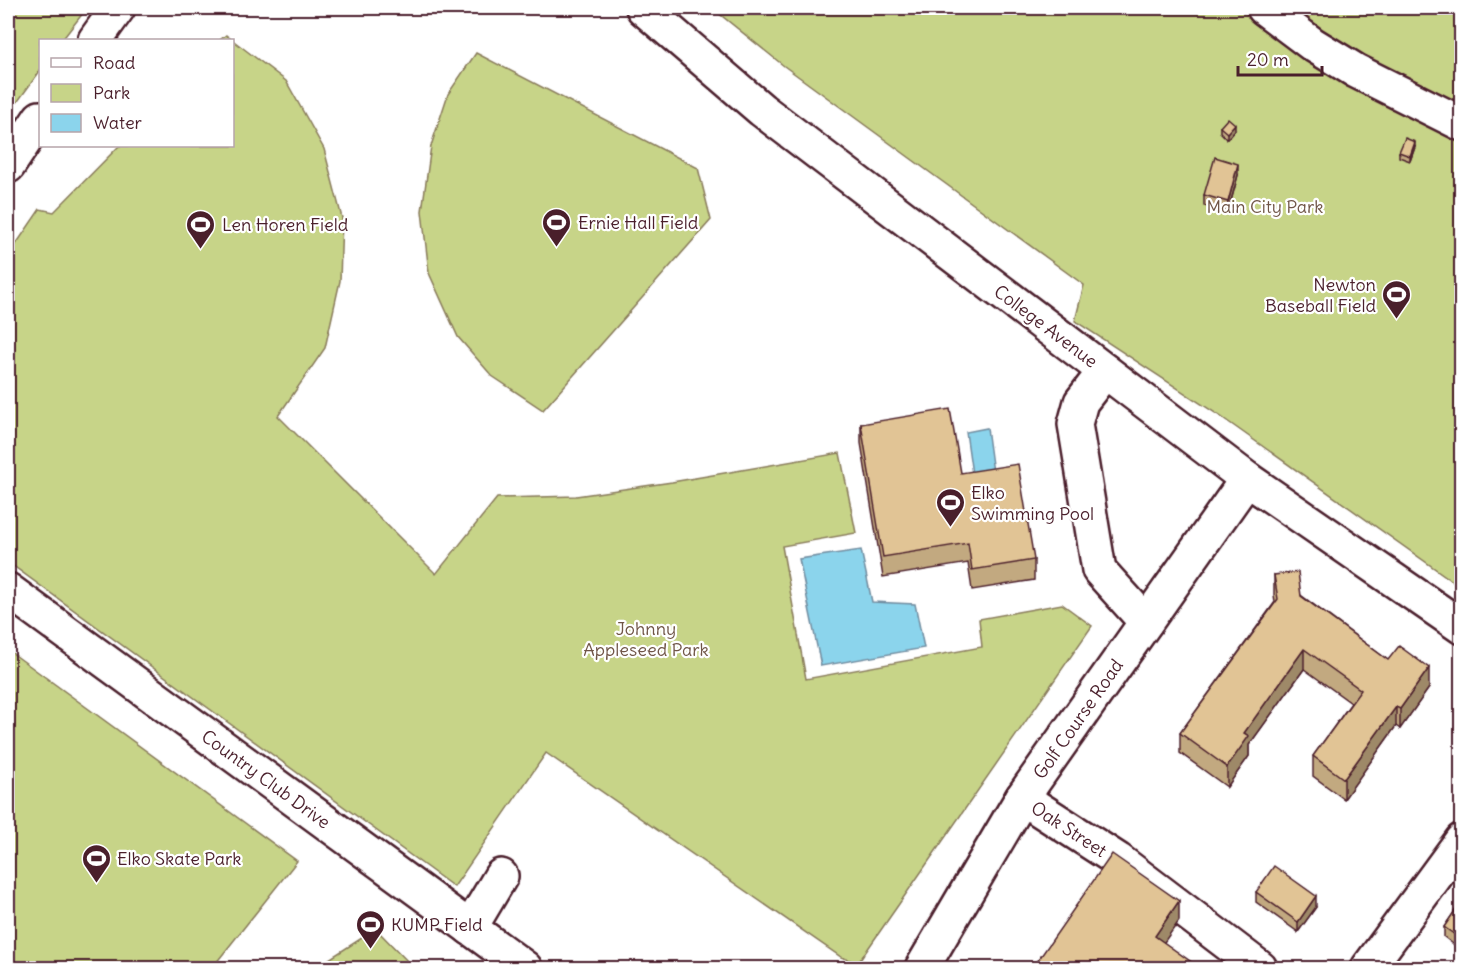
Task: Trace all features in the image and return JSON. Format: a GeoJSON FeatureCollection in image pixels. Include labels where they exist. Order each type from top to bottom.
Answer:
{"type":"FeatureCollection","features":[{"type":"Feature","properties":{"kind":"street"},"geometry":{"type":"LineString","coordinates":[[96,39],[118,8]]}},
{"type":"Feature","properties":{"kind":"street","name":"College Avenue"},"geometry":{"type":"LineString","coordinates":[[643,8],[762,110],[1247,479],[1461,627]]}},
{"type":"Feature","properties":{"kind":"street"},"geometry":{"type":"LineString","coordinates":[[1264,8],[1312,44],[1356,71],[1461,124]]}},
{"type":"Feature","properties":{"kind":"street"},"geometry":{"type":"LineString","coordinates":[[8,166],[39,120]]}},
{"type":"Feature","properties":{"kind":"street"},"geometry":{"type":"LineString","coordinates":[[1105,370],[1081,402],[1074,424],[1099,570],[1146,622]]}},
{"type":"Feature","properties":{"kind":"street","name":"Golf Course Road"},"geometry":{"type":"LineString","coordinates":[[922,969],[1022,798],[1247,479]]}},
{"type":"Feature","properties":{"kind":"street","name":"Country Club Drive"},"geometry":{"type":"LineString","coordinates":[[8,590],[525,969]]}},
{"type":"Feature","properties":{"kind":"street","name":"Oak Street"},"geometry":{"type":"LineString","coordinates":[[1022,798],[1118,861],[1260,969]]}},
{"type":"Feature","properties":{"kind":"street"},"geometry":{"type":"LineString","coordinates":[[1368,969],[1461,840]]}},
{"type":"Feature","properties":{"kind":"street"},"geometry":{"type":"LineString","coordinates":[[470,928],[501,876]]}},
{"type":"Feature","properties":{"kind":"green space"},"geometry":{"type":"Polygon","coordinates":[[[8,8],[87,8],[63,39],[39,39],[39,72],[13,108],[8,104],[8,8]]]}},
{"type":"Feature","properties":{"kind":"green space","name":"Main City Park"},"geometry":{"type":"Polygon","coordinates":[[[712,8],[1461,8],[1461,587],[1220,416],[1075,321],[1084,285],[784,66],[712,8]]]}},
{"type":"Feature","properties":{"kind":"green space","name":"Johnny Appleseed Park"},"geometry":{"type":"Polygon","coordinates":[[[234,41],[286,81],[324,149],[342,218],[340,281],[325,348],[278,416],[436,574],[497,498],[576,496],[840,453],[856,533],[782,546],[806,679],[982,647],[979,619],[1062,604],[1092,626],[858,963],[841,957],[546,753],[454,887],[8,562],[8,256],[40,209],[54,212],[118,147],[234,147],[234,41]]]}},
{"type":"Feature","properties":{"kind":"green space","name":"Ernie Hall Field"},"geometry":{"type":"Polygon","coordinates":[[[476,53],[698,168],[711,220],[543,410],[492,376],[458,337],[429,273],[422,211],[431,146],[448,94],[476,53]]]}},
{"type":"Feature","properties":{"kind":"green space","name":"Elko Skate Park"},"geometry":{"type":"Polygon","coordinates":[[[8,650],[297,861],[212,968],[8,968],[8,650]]]}},
{"type":"Feature","properties":{"kind":"green space","name":"KUMP Field"},"geometry":{"type":"Polygon","coordinates":[[[376,929],[414,968],[315,968],[376,929]]]}},
{"type":"Feature","properties":{"kind":"water"},"geometry":{"type":"Polygon","coordinates":[[[987,428],[993,472],[972,474],[966,432],[987,428]]]}},
{"type":"Feature","properties":{"kind":"water"},"geometry":{"type":"Polygon","coordinates":[[[861,550],[872,602],[915,604],[924,648],[821,666],[799,559],[861,550]]]}},
{"type":"Feature","properties":{"kind":"building"},"geometry":{"type":"Polygon","coordinates":[[[1228,118],[1235,124],[1227,133],[1220,127],[1228,118]]]}},
{"type":"Feature","properties":{"kind":"building"},"geometry":{"type":"Polygon","coordinates":[[[1405,138],[1415,142],[1410,156],[1399,152],[1405,138]]]}},
{"type":"Feature","properties":{"kind":"building"},"geometry":{"type":"Polygon","coordinates":[[[1215,157],[1238,164],[1228,202],[1204,195],[1215,157]]]}},
{"type":"Feature","properties":{"kind":"building","name":"Elko Swimming Pool"},"geometry":{"type":"Polygon","coordinates":[[[950,409],[961,473],[1018,464],[1034,560],[972,570],[968,543],[883,557],[861,424],[950,409]]]}},
{"type":"Feature","properties":{"kind":"building"},"geometry":{"type":"Polygon","coordinates":[[[1298,572],[1301,596],[1388,660],[1399,646],[1429,668],[1400,709],[1396,707],[1344,779],[1313,756],[1361,690],[1304,649],[1244,733],[1249,736],[1227,767],[1180,733],[1278,599],[1274,575],[1298,572]]]}},
{"type":"Feature","properties":{"kind":"building"},"geometry":{"type":"Polygon","coordinates":[[[1112,854],[1179,901],[1155,936],[1197,966],[1195,969],[1032,969],[1112,854]]]}},
{"type":"Feature","properties":{"kind":"building"},"geometry":{"type":"Polygon","coordinates":[[[1274,866],[1316,896],[1298,922],[1256,892],[1274,866]]]}},
{"type":"Feature","properties":{"kind":"building"},"geometry":{"type":"Polygon","coordinates":[[[1461,902],[1461,939],[1444,927],[1461,902]]]}},
{"type":"Feature","properties":{"kind":"place","name":"Ernie Hall Field"},"geometry":{"type":"Point","coordinates":[557,248]}},
{"type":"Feature","properties":{"kind":"place","name":"Len Horen Field"},"geometry":{"type":"Point","coordinates":[201,250]}},
{"type":"Feature","properties":{"kind":"place","name":"Newton Baseball Field"},"geometry":{"type":"Point","coordinates":[1397,320]}},
{"type":"Feature","properties":{"kind":"place","name":"Elko Swimming Pool"},"geometry":{"type":"Point","coordinates":[950,528]}},
{"type":"Feature","properties":{"kind":"place","name":"Elko Skate Park"},"geometry":{"type":"Point","coordinates":[96,884]}},
{"type":"Feature","properties":{"kind":"place","name":"KUMP Field"},"geometry":{"type":"Point","coordinates":[370,950]}}]}
